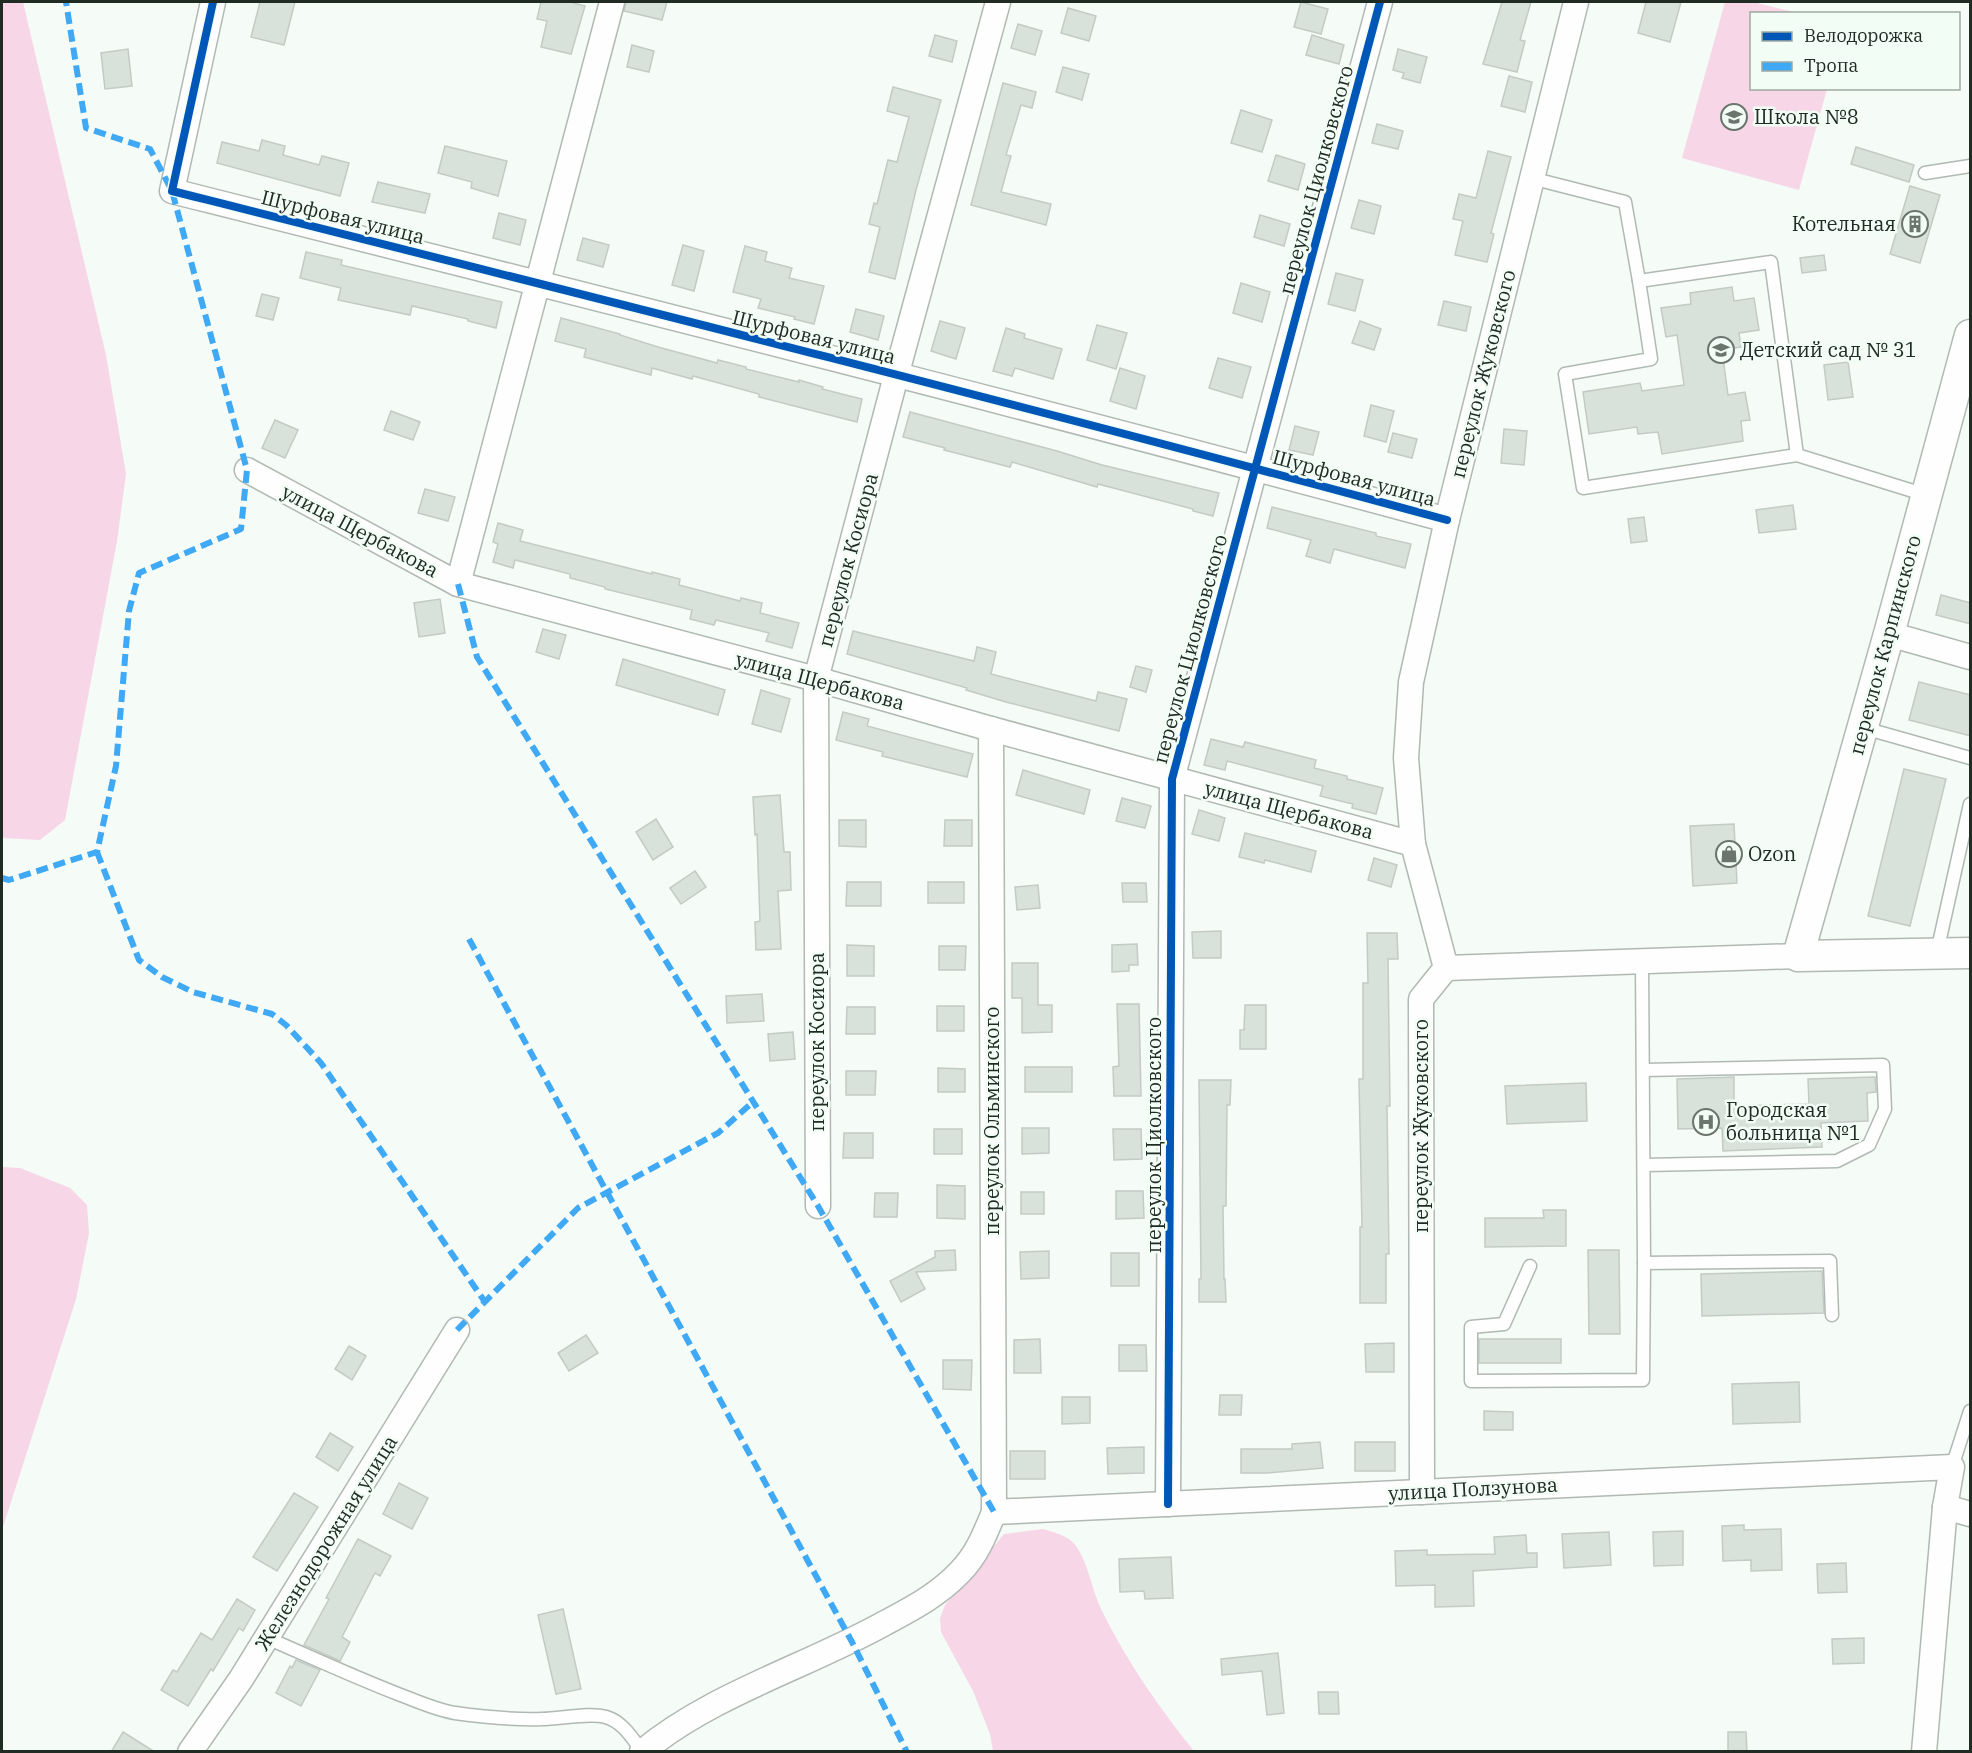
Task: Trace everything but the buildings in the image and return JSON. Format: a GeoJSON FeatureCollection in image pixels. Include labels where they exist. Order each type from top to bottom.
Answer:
{"type":"FeatureCollection","features":[{"type":"Feature","properties":{"kind":"street","name":"Шурфовая улица"},"geometry":{"type":"LineString","coordinates":[[213,2],[172,190],[1447,520]]}},
{"type":"Feature","properties":{"kind":"street"},"geometry":{"type":"LineString","coordinates":[[458,584],[612,2]]}},
{"type":"Feature","properties":{"kind":"street","name":"переулок Косиора"},"geometry":{"type":"LineString","coordinates":[[818,1206],[816,679],[998,2]]}},
{"type":"Feature","properties":{"kind":"street","name":"переулок Циолковского"},"geometry":{"type":"LineString","coordinates":[[1168,1504],[1173,779],[1380,2]]}},
{"type":"Feature","properties":{"kind":"street","name":"переулок Жуковского"},"geometry":{"type":"LineString","coordinates":[[1422,1492],[1421,999],[1446,968],[1413,844],[1406,758],[1411,682],[1447,520],[1576,2]]}},
{"type":"Feature","properties":{"kind":"street","name":"переулок Карпинского"},"geometry":{"type":"LineString","coordinates":[[1798,956],[1971,335]]}},
{"type":"Feature","properties":{"kind":"street","name":"улица Щербакова"},"geometry":{"type":"LineString","coordinates":[[247,470],[458,584],[816,679],[1413,844]]}},
{"type":"Feature","properties":{"kind":"street"},"geometry":{"type":"LineString","coordinates":[[1889,634],[1971,657]]}},
{"type":"Feature","properties":{"kind":"street","name":"переулок Ольминского"},"geometry":{"type":"LineString","coordinates":[[991,729],[994,1512]]}},
{"type":"Feature","properties":{"kind":"street"},"geometry":{"type":"LineString","coordinates":[[1446,968],[1798,956],[1971,953]]}},
{"type":"Feature","properties":{"kind":"street","name":"Железнодорожная улица"},"geometry":{"type":"LineString","coordinates":[[190,1752],[242,1679],[457,1330]]}},
{"type":"Feature","properties":{"kind":"street"},"geometry":{"type":"LineString","coordinates":[[1924,1752],[1945,1507],[1952,1467]]}},
{"type":"Feature","properties":{"kind":"street","name":"улица Ползунова"},"geometry":{"type":"LineString","coordinates":[[994,1512],[1952,1467]]}},
{"type":"Feature","properties":{"kind":"street"},"geometry":{"type":"LineString","coordinates":[[1945,1507],[1971,1514]]}},
{"type":"Feature","properties":{"kind":"street"},"geometry":{"type":"LineString","coordinates":[[642,1751],[691,1719],[735,1695],[852,1642],[932,1598],[962,1571],[980,1546],[994,1512]]}},
{"type":"Feature","properties":{"kind":"lane"},"geometry":{"type":"LineString","coordinates":[[1925,173],[1971,166]]}},
{"type":"Feature","properties":{"kind":"lane"},"geometry":{"type":"LineString","coordinates":[[1531,178],[1625,202],[1651,359],[1565,374],[1583,488],[1797,455],[1926,495]]}},
{"type":"Feature","properties":{"kind":"lane"},"geometry":{"type":"LineString","coordinates":[[1638,281],[1770,262],[1797,455]]}},
{"type":"Feature","properties":{"kind":"lane"},"geometry":{"type":"LineString","coordinates":[[1862,728],[1971,758]]}},
{"type":"Feature","properties":{"kind":"lane"},"geometry":{"type":"LineString","coordinates":[[1936,954],[1965,851],[1971,804]]}},
{"type":"Feature","properties":{"kind":"lane"},"geometry":{"type":"LineString","coordinates":[[1530,1266],[1504,1323],[1471,1327],[1471,1381],[1643,1380],[1642,962]]}},
{"type":"Feature","properties":{"kind":"lane"},"geometry":{"type":"LineString","coordinates":[[1644,1070],[1883,1065],[1885,1108],[1869,1145],[1837,1161],[1644,1165]]}},
{"type":"Feature","properties":{"kind":"lane"},"geometry":{"type":"LineString","coordinates":[[1644,1263],[1830,1261],[1832,1315]]}},
{"type":"Feature","properties":{"kind":"lane"},"geometry":{"type":"LineString","coordinates":[[1952,1467],[1971,1411]]}},
{"type":"Feature","properties":{"kind":"lane"},"geometry":{"type":"LineString","coordinates":[[267,1638],[362,1680],[424,1704],[453,1712],[543,1719],[605,1716],[618,1723],[629,1733],[642,1751]]}},
{"type":"Feature","properties":{"kind":"shaded area"},"geometry":{"type":"Polygon","coordinates":[[[2,2],[23,2],[106,355],[126,474],[117,541],[65,820],[40,840],[2,838],[2,2]]]}},
{"type":"Feature","properties":{"kind":"shaded area"},"geometry":{"type":"Polygon","coordinates":[[[1725,2],[1753,2],[1793,12],[1750,12],[1750,90],[1827,90],[1799,190],[1682,158],[1725,2]]]}},
{"type":"Feature","properties":{"kind":"shaded area"},"geometry":{"type":"Polygon","coordinates":[[[2,1167],[20,1168],[70,1188],[87,1205],[89,1233],[76,1299],[2,1530],[2,1167]]]}},
{"type":"Feature","properties":{"kind":"shaded area"},"geometry":{"type":"Polygon","coordinates":[[[1043,1529],[1063,1536],[1075,1545],[1085,1563],[1101,1609],[1121,1647],[1156,1701],[1194,1751],[993,1751],[990,1734],[973,1691],[941,1632],[940,1618],[945,1605],[1004,1534],[1043,1529]]]}},
{"type":"Feature","properties":{"kind":"marked path"},"geometry":{"type":"LineString","coordinates":[[2,878],[9,880],[97,852],[116,766],[129,611],[139,573],[241,529],[247,470],[172,191],[150,149],[86,128],[66,2]]}},
{"type":"Feature","properties":{"kind":"marked path"},"geometry":{"type":"LineString","coordinates":[[458,584],[477,657],[818,1206],[994,1512]]}},
{"type":"Feature","properties":{"kind":"marked path"},"geometry":{"type":"LineString","coordinates":[[97,852],[139,960],[162,977],[193,992],[272,1014],[286,1025],[321,1063],[485,1302]]}},
{"type":"Feature","properties":{"kind":"marked path"},"geometry":{"type":"LineString","coordinates":[[469,939],[852,1642],[907,1752]]}},
{"type":"Feature","properties":{"kind":"marked path"},"geometry":{"type":"LineString","coordinates":[[457,1330],[578,1208],[718,1133],[753,1102]]}},
{"type":"Feature","properties":{"kind":"cycle path"},"geometry":{"type":"LineString","coordinates":[[213,2],[172,191],[969,394],[1447,520]]}},
{"type":"Feature","properties":{"kind":"cycle path"},"geometry":{"type":"LineString","coordinates":[[1168,1504],[1172,779],[1380,2]]}},
{"type":"Feature","properties":{"kind":"place","name":"Школа №8"},"geometry":{"type":"Point","coordinates":[1734,117]}},
{"type":"Feature","properties":{"kind":"place","name":"Котельная"},"geometry":{"type":"Point","coordinates":[1915,224]}},
{"type":"Feature","properties":{"kind":"place","name":"Детский сад № 31"},"geometry":{"type":"Point","coordinates":[1721,350]}},
{"type":"Feature","properties":{"kind":"place","name":"Ozon"},"geometry":{"type":"Point","coordinates":[1729,854]}},
{"type":"Feature","properties":{"kind":"place","name":"Городская больница №1"},"geometry":{"type":"Point","coordinates":[1706,1122]}}]}
